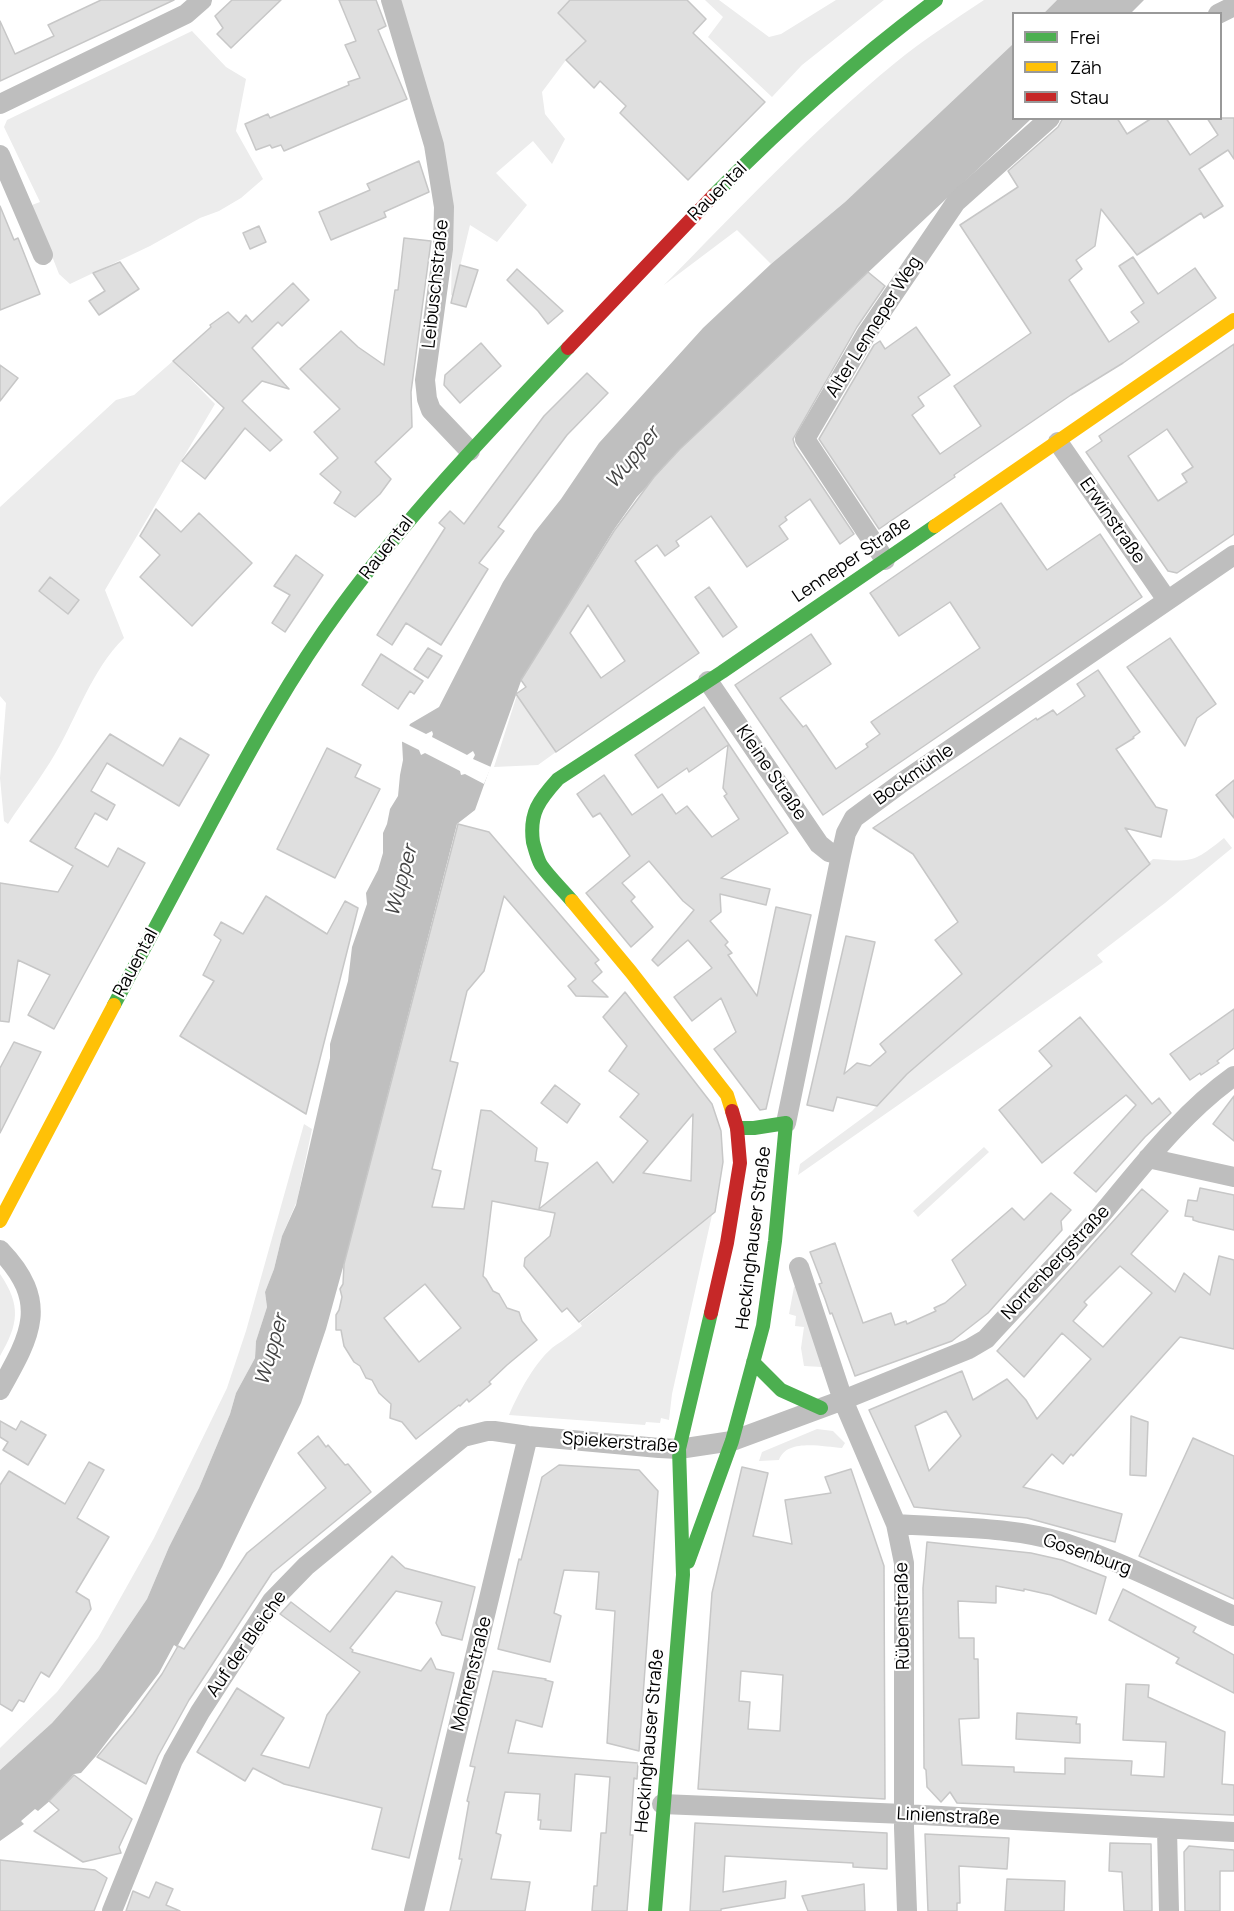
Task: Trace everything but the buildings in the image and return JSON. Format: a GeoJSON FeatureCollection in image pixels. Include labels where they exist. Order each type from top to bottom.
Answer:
{"type":"FeatureCollection","features":[{"type":"Feature","properties":{"kind":"main road","name":"Rauental"},"geometry":{"type":"LineString","coordinates":[[0,1221],[167,903],[276,706],[313,647],[382,553],[424,501],[470,451],[680,230],[795,116],[878,43],[936,0]]}},
{"type":"Feature","properties":{"kind":"main road","name":"Lenneper Straße"},"geometry":{"type":"LineString","coordinates":[[537,855],[532,837],[532,817],[550,786],[708,681],[1234,320]]}},
{"type":"Feature","properties":{"kind":"main road","name":"Heckinghauser Straße"},"geometry":{"type":"LineString","coordinates":[[537,855],[540,863],[631,972],[727,1095],[738,1128],[740,1163],[727,1243],[679,1449],[683,1575],[662,1804],[655,1911]]}},
{"type":"Feature","properties":{"kind":"main road","name":"Heckinghauser Straße"},"geometry":{"type":"LineString","coordinates":[[683,1575],[732,1441],[765,1313],[786,1123],[738,1128]]}},
{"type":"Feature","properties":{"kind":"main road"},"geometry":{"type":"LineString","coordinates":[[753,1362],[781,1390],[820,1408]]}},
{"type":"Feature","properties":{"kind":"street"},"geometry":{"type":"LineString","coordinates":[[0,104],[183,7],[202,0]]}},
{"type":"Feature","properties":{"kind":"street","name":"Leibuschstraße"},"geometry":{"type":"LineString","coordinates":[[391,0],[434,145],[444,207],[443,249],[425,380],[427,399],[431,410],[470,451]]}},
{"type":"Feature","properties":{"kind":"street","name":"Alter Lenneper Weg"},"geometry":{"type":"LineString","coordinates":[[885,560],[805,439],[867,333],[956,202],[1048,120]]}},
{"type":"Feature","properties":{"kind":"street"},"geometry":{"type":"LineString","coordinates":[[0,155],[44,255]]}},
{"type":"Feature","properties":{"kind":"street","name":"Erwinstraße"},"geometry":{"type":"LineString","coordinates":[[1058,442],[1167,600]]}},
{"type":"Feature","properties":{"kind":"street","name":"Bockmühle"},"geometry":{"type":"LineString","coordinates":[[786,1123],[841,855],[846,834],[854,818],[904,781],[1234,555]]}},
{"type":"Feature","properties":{"kind":"street","name":"Kleine Straße"},"geometry":{"type":"LineString","coordinates":[[708,681],[819,844],[829,852],[841,855]]}},
{"type":"Feature","properties":{"kind":"street","name":"Norrenbergstraße"},"geometry":{"type":"LineString","coordinates":[[843,1400],[969,1349],[986,1339],[1100,1216],[1148,1158],[1217,1088],[1234,1076]]}},
{"type":"Feature","properties":{"kind":"street"},"geometry":{"type":"LineString","coordinates":[[1148,1158],[1234,1177]]}},
{"type":"Feature","properties":{"kind":"street"},"geometry":{"type":"LineString","coordinates":[[0,1250],[22,1277],[30,1297],[32,1313],[22,1349],[0,1390]]}},
{"type":"Feature","properties":{"kind":"street","name":"Rübenstraße"},"geometry":{"type":"LineString","coordinates":[[799,1267],[843,1400],[896,1524],[904,1563],[904,1814],[907,1911]]}},
{"type":"Feature","properties":{"kind":"street","name":"Spiekerstraße"},"geometry":{"type":"LineString","coordinates":[[463,1437],[487,1431],[679,1449],[732,1441],[843,1400]]}},
{"type":"Feature","properties":{"kind":"street","name":"Mohrenstraße"},"geometry":{"type":"LineString","coordinates":[[414,1911],[528,1436]]}},
{"type":"Feature","properties":{"kind":"street","name":"Auf der Bleiche"},"geometry":{"type":"LineString","coordinates":[[112,1911],[173,1760],[200,1712],[272,1601],[306,1566],[463,1437]]}},
{"type":"Feature","properties":{"kind":"street","name":"Gosenburg"},"geometry":{"type":"LineString","coordinates":[[896,1524],[1010,1532],[1064,1543],[1125,1566],[1234,1616]]}},
{"type":"Feature","properties":{"kind":"street","name":"Linienstraße"},"geometry":{"type":"LineString","coordinates":[[662,1804],[904,1814],[1234,1832]]}},
{"type":"Feature","properties":{"kind":"street"},"geometry":{"type":"LineString","coordinates":[[1167,1830],[1168,1911]]}},
{"type":"Feature","properties":{"kind":"shaded area"},"geometry":{"type":"Polygon","coordinates":[[[401,0],[570,0],[558,13],[586,41],[566,60],[542,92],[545,114],[565,139],[552,164],[533,141],[496,173],[527,205],[497,242],[470,225],[453,296],[451,295],[453,221],[401,0]]]}},
{"type":"Feature","properties":{"kind":"shaded area"},"geometry":{"type":"Polygon","coordinates":[[[705,0],[719,0],[769,37],[781,34],[836,0],[884,0],[802,65],[772,97],[708,37],[723,17],[705,0]]]}},
{"type":"Feature","properties":{"kind":"shaded area"},"geometry":{"type":"Polygon","coordinates":[[[984,0],[1057,0],[1045,12],[1012,12],[1012,45],[845,202],[771,264],[737,230],[664,285],[834,116],[895,63],[984,0]]]}},
{"type":"Feature","properties":{"kind":"shaded area"},"geometry":{"type":"Polygon","coordinates":[[[192,31],[226,67],[246,79],[236,131],[263,179],[241,198],[219,211],[200,218],[150,246],[70,284],[59,274],[32,205],[40,202],[4,127],[7,120],[192,31]]]}},
{"type":"Feature","properties":{"kind":"shaded area"},"geometry":{"type":"Polygon","coordinates":[[[173,361],[215,404],[105,590],[124,638],[94,679],[55,754],[8,824],[4,821],[0,778],[6,703],[0,696],[0,507],[116,400],[134,395],[173,361]]]}},
{"type":"Feature","properties":{"kind":"shaded area"},"geometry":{"type":"Polygon","coordinates":[[[517,695],[556,752],[538,765],[494,767],[517,695]]]}},
{"type":"Feature","properties":{"kind":"shaded area"},"geometry":{"type":"Polygon","coordinates":[[[1224,838],[1232,848],[1097,955],[1103,962],[798,1175],[800,1164],[872,1111],[907,1074],[1153,859],[1192,859],[1224,838]]]}},
{"type":"Feature","properties":{"kind":"shaded area"},"geometry":{"type":"Polygon","coordinates":[[[304,1124],[312,1129],[297,1201],[282,1236],[274,1269],[265,1292],[267,1307],[256,1341],[255,1358],[236,1393],[230,1414],[199,1488],[169,1547],[147,1599],[99,1670],[52,1723],[0,1770],[0,1748],[57,1692],[98,1638],[154,1538],[227,1388],[246,1331],[304,1124]]]}},
{"type":"Feature","properties":{"kind":"shaded area"},"geometry":{"type":"Polygon","coordinates":[[[984,1147],[989,1152],[918,1217],[913,1211],[984,1147]]]}},
{"type":"Feature","properties":{"kind":"shaded area"},"geometry":{"type":"Polygon","coordinates":[[[712,1215],[672,1394],[669,1420],[661,1418],[660,1423],[646,1422],[645,1425],[509,1415],[528,1377],[549,1351],[582,1326],[580,1323],[712,1215]]]}},
{"type":"Feature","properties":{"kind":"shaded area"},"geometry":{"type":"Polygon","coordinates":[[[0,1274],[12,1296],[15,1315],[11,1335],[0,1356],[0,1274]]]}},
{"type":"Feature","properties":{"kind":"shaded area"},"geometry":{"type":"Polygon","coordinates":[[[797,1285],[822,1367],[804,1366],[801,1348],[804,1327],[795,1326],[796,1316],[789,1314],[794,1287],[797,1285]]]}},
{"type":"Feature","properties":{"kind":"shaded area"},"geometry":{"type":"Polygon","coordinates":[[[817,1429],[833,1431],[845,1443],[842,1448],[797,1446],[783,1453],[779,1460],[759,1461],[762,1452],[817,1429]]]}},
{"type":"Feature","properties":{"kind":"water"},"geometry":{"type":"Polygon","coordinates":[[[1057,0],[1144,0],[1132,12],[1045,12],[1057,0]]]}},
{"type":"Feature","properties":{"kind":"water","name":"Wupper"},"geometry":{"type":"Polygon","coordinates":[[[1012,45],[1012,120],[1030,120],[688,442],[637,497],[613,531],[521,681],[475,810],[457,824],[348,1249],[326,1329],[301,1403],[222,1567],[177,1647],[174,1645],[159,1673],[81,1773],[74,1774],[52,1799],[38,1811],[35,1809],[21,1821],[24,1824],[0,1841],[0,1770],[52,1723],[99,1670],[147,1599],[169,1547],[199,1488],[230,1414],[236,1393],[255,1358],[256,1341],[267,1307],[265,1292],[274,1269],[282,1236],[296,1205],[330,1058],[330,1044],[348,981],[352,947],[367,904],[366,893],[378,870],[383,853],[383,833],[390,809],[398,796],[403,760],[402,742],[410,724],[439,707],[503,582],[534,533],[561,499],[599,443],[703,328],[771,264],[845,202],[1012,45]]]}},
{"type":"Feature","properties":{"kind":"pier"},"geometry":{"type":"Polygon","coordinates":[[[408,725],[426,734],[432,731],[432,737],[467,755],[473,751],[475,755],[473,759],[491,767],[484,784],[465,774],[461,775],[460,771],[425,753],[421,755],[419,750],[401,741],[408,725]]]}},
{"type":"Feature","properties":{"kind":"traffic: fast"},"geometry":{"type":"LineString","coordinates":[[714,195],[821,93],[877,45],[936,0]]}},
{"type":"Feature","properties":{"kind":"traffic: fast"},"geometry":{"type":"LineString","coordinates":[[114,1005],[256,741],[288,686],[323,633],[367,573],[422,506],[568,348]]}},
{"type":"Feature","properties":{"kind":"traffic: fast"},"geometry":{"type":"LineString","coordinates":[[572,901],[541,865],[533,842],[534,815],[541,801],[558,779],[722,672],[935,526]]}},
{"type":"Feature","properties":{"kind":"traffic: fast"},"geometry":{"type":"LineString","coordinates":[[688,1562],[732,1441],[763,1326],[775,1241],[786,1123],[737,1128]]}},
{"type":"Feature","properties":{"kind":"traffic: fast"},"geometry":{"type":"LineString","coordinates":[[655,1911],[683,1575],[679,1449],[711,1313]]}},
{"type":"Feature","properties":{"kind":"traffic: fast"},"geometry":{"type":"LineString","coordinates":[[753,1362],[781,1390],[821,1408]]}},
{"type":"Feature","properties":{"kind":"traffic: slow"},"geometry":{"type":"LineString","coordinates":[[935,526],[1234,320]]}},
{"type":"Feature","properties":{"kind":"traffic: slow"},"geometry":{"type":"LineString","coordinates":[[572,901],[727,1095],[732,1111]]}},
{"type":"Feature","properties":{"kind":"traffic: slow"},"geometry":{"type":"LineString","coordinates":[[0,1221],[114,1005]]}},
{"type":"Feature","properties":{"kind":"traffic: jam"},"geometry":{"type":"LineString","coordinates":[[568,348],[714,195]]}},
{"type":"Feature","properties":{"kind":"traffic: jam"},"geometry":{"type":"LineString","coordinates":[[711,1313],[727,1243],[740,1163],[737,1128],[732,1111]]}}]}
